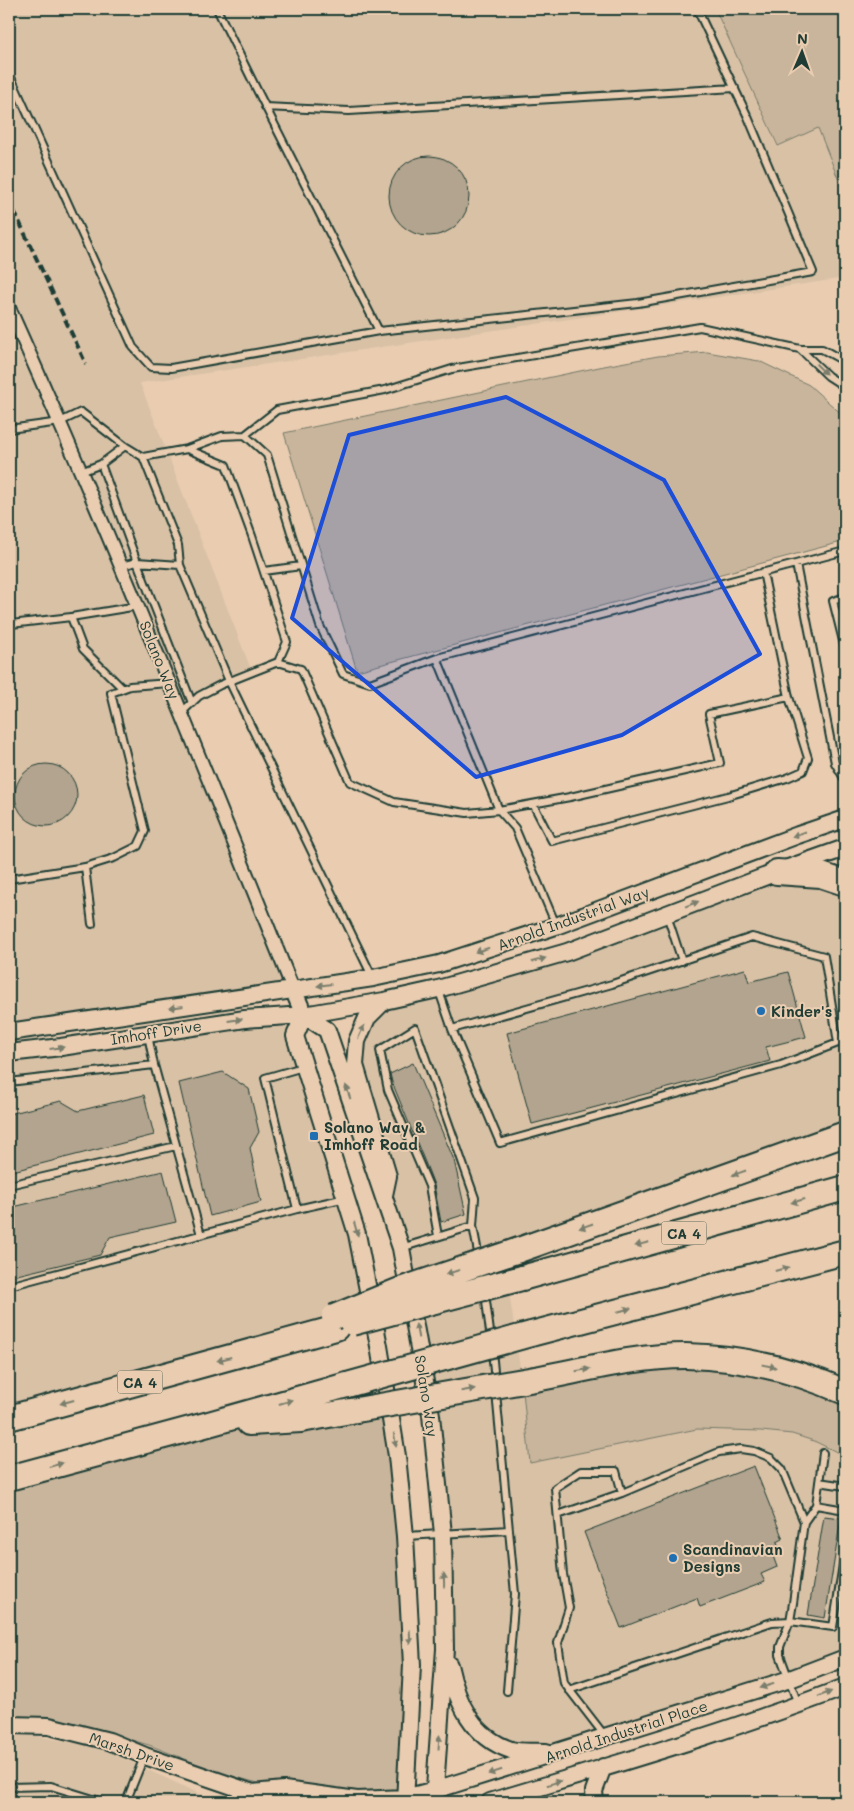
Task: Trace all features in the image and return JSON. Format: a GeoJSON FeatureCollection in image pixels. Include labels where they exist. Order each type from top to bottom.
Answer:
{"type":"FeatureCollection","features":[{"type":"Feature","properties":{"kind":"highway"},"geometry":{"type":"LineString","coordinates":[[776,872],[821,874],[845,883]]}},
{"type":"Feature","properties":{"kind":"highway"},"geometry":{"type":"LineString","coordinates":[[335,1322],[400,1290],[516,1251],[845,1134]]}},
{"type":"Feature","properties":{"kind":"highway","name":"CA 4"},"geometry":{"type":"LineString","coordinates":[[9,1418],[271,1346],[335,1322],[522,1278],[845,1188]]}},
{"type":"Feature","properties":{"kind":"highway"},"geometry":{"type":"LineString","coordinates":[[9,1478],[532,1334],[845,1252]]}},
{"type":"Feature","properties":{"kind":"highway"},"geometry":{"type":"LineString","coordinates":[[205,1425],[300,1420],[638,1360],[685,1356],[748,1362],[782,1369],[845,1392]]}},
{"type":"Feature","properties":{"kind":"street","name":"Solano Way"},"geometry":{"type":"LineString","coordinates":[[9,308],[82,472],[138,606],[304,1015],[327,1030],[401,1248],[431,1414],[443,1534],[445,1649],[434,1796]]}},
{"type":"Feature","properties":{"kind":"street","name":"Arnold Industrial Way"},"geometry":{"type":"LineString","coordinates":[[293,989],[373,978],[439,964],[556,926],[845,819]]}},
{"type":"Feature","properties":{"kind":"street","name":"Arnold Industrial Way"},"geometry":{"type":"LineString","coordinates":[[304,1015],[438,989],[567,952],[776,872],[845,848]]}},
{"type":"Feature","properties":{"kind":"street","name":"Imhoff Drive"},"geometry":{"type":"LineString","coordinates":[[9,1032],[293,989]]}},
{"type":"Feature","properties":{"kind":"street"},"geometry":{"type":"LineString","coordinates":[[384,1001],[367,1018],[357,1041],[355,1065],[388,1176],[384,1197]]}},
{"type":"Feature","properties":{"kind":"street","name":"Imhoff Drive"},"geometry":{"type":"LineString","coordinates":[[9,1053],[245,1019],[304,1015]]}},
{"type":"Feature","properties":{"kind":"street"},"geometry":{"type":"LineString","coordinates":[[304,1015],[295,1036],[357,1234],[379,1346],[397,1456],[405,1536],[412,1665],[405,1800]]}},
{"type":"Feature","properties":{"kind":"street"},"geometry":{"type":"LineString","coordinates":[[445,1649],[454,1687],[477,1730],[492,1741],[512,1750],[558,1752]]}},
{"type":"Feature","properties":{"kind":"street","name":"Arnold Industrial Place"},"geometry":{"type":"LineString","coordinates":[[405,1800],[434,1796],[558,1752],[790,1679],[845,1658]]}},
{"type":"Feature","properties":{"kind":"street","name":"Arnold Industrial Place"},"geometry":{"type":"LineString","coordinates":[[490,1802],[603,1768],[798,1705],[845,1687]]}},
{"type":"Feature","properties":{"kind":"street","name":"Marsh Drive"},"geometry":{"type":"LineString","coordinates":[[9,1725],[49,1726],[109,1741],[258,1798],[284,1790],[357,1800],[405,1800]]}},
{"type":"Feature","properties":{"kind":"street"},"geometry":{"type":"LineString","coordinates":[[595,1802],[594,1791],[603,1768]]}},
{"type":"Feature","properties":{"kind":"lane"},"geometry":{"type":"LineString","coordinates":[[217,9],[379,331]]}},
{"type":"Feature","properties":{"kind":"lane"},"geometry":{"type":"LineString","coordinates":[[9,73],[133,347],[151,367],[171,368],[379,331],[638,303],[813,272],[735,88],[697,9]]}},
{"type":"Feature","properties":{"kind":"lane"},"geometry":{"type":"LineString","coordinates":[[265,107],[349,110],[735,88]]}},
{"type":"Feature","properties":{"kind":"lane"},"geometry":{"type":"LineString","coordinates":[[143,457],[187,449],[222,436],[245,436],[277,410],[385,390],[452,369],[700,327],[800,349],[822,349],[845,363]]}},
{"type":"Feature","properties":{"kind":"lane"},"geometry":{"type":"LineString","coordinates":[[800,349],[828,376],[845,387]]}},
{"type":"Feature","properties":{"kind":"lane"},"geometry":{"type":"LineString","coordinates":[[9,429],[60,422],[81,412],[125,446],[143,457],[178,545],[180,565],[229,681],[373,978]]}},
{"type":"Feature","properties":{"kind":"lane"},"geometry":{"type":"LineString","coordinates":[[245,436],[267,455],[320,626],[343,674],[370,683],[437,658],[845,551]]}},
{"type":"Feature","properties":{"kind":"lane"},"geometry":{"type":"LineString","coordinates":[[82,472],[101,464],[125,446]]}},
{"type":"Feature","properties":{"kind":"lane"},"geometry":{"type":"LineString","coordinates":[[187,449],[226,465],[287,642],[278,662]]}},
{"type":"Feature","properties":{"kind":"lane"},"geometry":{"type":"LineString","coordinates":[[101,464],[192,703]]}},
{"type":"Feature","properties":{"kind":"lane"},"geometry":{"type":"LineString","coordinates":[[121,566],[137,562],[180,565]]}},
{"type":"Feature","properties":{"kind":"lane"},"geometry":{"type":"LineString","coordinates":[[796,564],[835,763],[845,780]]}},
{"type":"Feature","properties":{"kind":"lane"},"geometry":{"type":"LineString","coordinates":[[264,572],[301,566]]}},
{"type":"Feature","properties":{"kind":"lane"},"geometry":{"type":"LineString","coordinates":[[534,804],[552,841],[728,796],[788,778],[803,771],[808,758],[789,697],[763,572]]}},
{"type":"Feature","properties":{"kind":"lane"},"geometry":{"type":"LineString","coordinates":[[845,597],[833,600],[845,649]]}},
{"type":"Feature","properties":{"kind":"lane"},"geometry":{"type":"LineString","coordinates":[[9,626],[10,624],[71,617],[138,606]]}},
{"type":"Feature","properties":{"kind":"lane"},"geometry":{"type":"LineString","coordinates":[[71,617],[83,649],[122,688]]}},
{"type":"Feature","properties":{"kind":"lane"},"geometry":{"type":"LineString","coordinates":[[437,658],[499,810],[515,828],[556,926]]}},
{"type":"Feature","properties":{"kind":"lane"},"geometry":{"type":"LineString","coordinates":[[181,713],[199,696],[229,681],[278,662],[301,669],[350,782],[394,802],[466,813],[534,804],[720,764],[709,714],[789,697]]}},
{"type":"Feature","properties":{"kind":"lane"},"geometry":{"type":"LineString","coordinates":[[9,879],[85,868],[114,858],[138,846],[145,831],[110,692],[130,686],[169,683]]}},
{"type":"Feature","properties":{"kind":"lane"},"geometry":{"type":"LineString","coordinates":[[85,868],[92,924]]}},
{"type":"Feature","properties":{"kind":"lane"},"geometry":{"type":"LineString","coordinates":[[666,914],[682,961]]}},
{"type":"Feature","properties":{"kind":"lane"},"geometry":{"type":"LineString","coordinates":[[438,989],[452,1029],[500,1143],[781,1065],[838,1043],[824,956],[752,937],[612,984],[452,1029]]}},
{"type":"Feature","properties":{"kind":"lane"},"geometry":{"type":"LineString","coordinates":[[438,1236],[429,1186],[388,1090],[380,1050],[415,1028],[474,1198],[472,1226],[481,1273]]}},
{"type":"Feature","properties":{"kind":"lane"},"geometry":{"type":"LineString","coordinates":[[148,1033],[154,1065],[201,1235]]}},
{"type":"Feature","properties":{"kind":"lane"},"geometry":{"type":"LineString","coordinates":[[9,1082],[154,1065]]}},
{"type":"Feature","properties":{"kind":"lane"},"geometry":{"type":"LineString","coordinates":[[297,1209],[265,1078],[304,1067]]}},
{"type":"Feature","properties":{"kind":"lane"},"geometry":{"type":"LineString","coordinates":[[9,1185],[176,1146]]}},
{"type":"Feature","properties":{"kind":"lane"},"geometry":{"type":"LineString","coordinates":[[9,1286],[297,1209],[346,1198]]}},
{"type":"Feature","properties":{"kind":"lane"},"geometry":{"type":"LineString","coordinates":[[401,1248],[472,1226]]}},
{"type":"Feature","properties":{"kind":"lane"},"geometry":{"type":"LineString","coordinates":[[483,1283],[488,1311],[515,1594],[507,1691]]}},
{"type":"Feature","properties":{"kind":"lane"},"geometry":{"type":"LineString","coordinates":[[558,1515],[622,1493],[719,1452],[741,1449],[754,1451],[771,1458],[782,1469],[804,1522]]}},
{"type":"Feature","properties":{"kind":"lane"},"geometry":{"type":"LineString","coordinates":[[798,1705],[780,1655],[780,1647],[790,1622],[804,1522],[816,1505],[824,1453]]}},
{"type":"Feature","properties":{"kind":"lane"},"geometry":{"type":"LineString","coordinates":[[606,1737],[564,1683],[558,1643],[569,1608],[563,1574],[555,1488],[580,1471],[616,1471],[622,1493]]}},
{"type":"Feature","properties":{"kind":"lane"},"geometry":{"type":"LineString","coordinates":[[819,1482],[845,1486]]}},
{"type":"Feature","properties":{"kind":"lane"},"geometry":{"type":"LineString","coordinates":[[816,1505],[845,1510]]}},
{"type":"Feature","properties":{"kind":"lane"},"geometry":{"type":"LineString","coordinates":[[405,1536],[509,1530]]}},
{"type":"Feature","properties":{"kind":"lane"},"geometry":{"type":"LineString","coordinates":[[569,1690],[772,1622],[834,1627],[845,1552]]}},
{"type":"Feature","properties":{"kind":"lane"},"geometry":{"type":"LineString","coordinates":[[126,1802],[145,1756]]}},
{"type":"Feature","properties":{"kind":"lane"},"geometry":{"type":"LineString","coordinates":[[9,1787],[51,1786],[103,1802]]}},
{"type":"Feature","properties":{"kind":"highlighted area"},"geometry":{"type":"Polygon","coordinates":[[[506,397],[664,480],[760,654],[622,735],[476,777],[292,618],[349,435],[506,397]]]}},
{"type":"Feature","properties":{"kind":"shaded area"},"geometry":{"type":"Polygon","coordinates":[[[9,9],[715,9],[777,146],[818,128],[845,196],[845,278],[140,383],[252,672],[199,696],[181,713],[293,989],[9,1032],[9,9]]]}},
{"type":"Feature","properties":{"kind":"shaded area"},"geometry":{"type":"Polygon","coordinates":[[[715,9],[845,9],[845,196],[818,128],[778,146],[715,9]]]}},
{"type":"Feature","properties":{"kind":"shaded area"},"geometry":{"type":"Polygon","coordinates":[[[707,352],[759,361],[809,385],[845,417],[845,541],[357,671],[284,433],[604,366],[658,356],[707,352]]]}},
{"type":"Feature","properties":{"kind":"shaded area"},"geometry":{"type":"Polygon","coordinates":[[[777,872],[845,883],[845,1134],[504,1256],[522,1381],[530,1463],[697,1429],[792,1434],[814,1441],[845,1456],[845,1657],[558,1752],[492,1741],[454,1687],[431,1414],[357,1041],[384,1001],[438,989],[777,872]]]}},
{"type":"Feature","properties":{"kind":"shaded area"},"geometry":{"type":"Polygon","coordinates":[[[304,1015],[295,1037],[373,1317],[9,1418],[9,1053],[304,1015]]]}},
{"type":"Feature","properties":{"kind":"shaded area"},"geometry":{"type":"Polygon","coordinates":[[[685,1356],[845,1392],[845,1456],[814,1441],[792,1434],[697,1429],[530,1463],[522,1381],[685,1356]]]}},
{"type":"Feature","properties":{"kind":"shaded area"},"geometry":{"type":"Polygon","coordinates":[[[392,1404],[405,1536],[405,1798],[284,1790],[221,1773],[149,1745],[110,1734],[9,1725],[9,1478],[205,1425],[392,1404]]]}},
{"type":"Feature","properties":{"kind":"shaded area"},"geometry":{"type":"Polygon","coordinates":[[[9,1736],[36,1736],[98,1747],[218,1802],[9,1802],[9,1736]]]}},
{"type":"Feature","properties":{"kind":"building"},"geometry":{"type":"Polygon","coordinates":[[[429,156],[444,159],[457,168],[466,181],[469,196],[466,211],[457,224],[444,233],[429,236],[414,233],[401,224],[392,211],[389,196],[392,181],[401,168],[414,159],[429,156]]]}},
{"type":"Feature","properties":{"kind":"building"},"geometry":{"type":"Polygon","coordinates":[[[46,764],[63,769],[68,773],[72,778],[77,795],[72,812],[68,817],[63,821],[46,826],[29,821],[24,817],[20,812],[15,795],[20,778],[24,773],[29,769],[46,764]]]}},
{"type":"Feature","properties":{"kind":"building"},"geometry":{"type":"Polygon","coordinates":[[[745,969],[749,982],[788,972],[806,1037],[766,1047],[770,1061],[532,1124],[507,1033],[745,969]]]}},
{"type":"Feature","properties":{"kind":"building"},"geometry":{"type":"Polygon","coordinates":[[[413,1063],[454,1160],[466,1214],[441,1222],[434,1185],[390,1074],[413,1063]]]}},
{"type":"Feature","properties":{"kind":"building"},"geometry":{"type":"Polygon","coordinates":[[[223,1072],[249,1089],[259,1132],[250,1148],[261,1202],[210,1216],[179,1083],[223,1072]]]}},
{"type":"Feature","properties":{"kind":"building"},"geometry":{"type":"Polygon","coordinates":[[[144,1095],[154,1135],[9,1172],[9,1114],[61,1101],[78,1111],[144,1095]]]}},
{"type":"Feature","properties":{"kind":"building"},"geometry":{"type":"Polygon","coordinates":[[[163,1171],[176,1222],[110,1237],[100,1255],[9,1277],[9,1208],[163,1171]]]}},
{"type":"Feature","properties":{"kind":"building"},"geometry":{"type":"Polygon","coordinates":[[[754,1466],[783,1539],[777,1542],[781,1553],[773,1556],[777,1567],[761,1574],[765,1582],[700,1607],[697,1598],[621,1628],[584,1532],[754,1466]]]}},
{"type":"Feature","properties":{"kind":"building"},"geometry":{"type":"Polygon","coordinates":[[[824,1516],[841,1518],[825,1618],[808,1615],[824,1516]]]}},
{"type":"Feature","properties":{"kind":"railway"},"geometry":{"type":"LineString","coordinates":[[9,200],[86,364]]}},
{"type":"Feature","properties":{"kind":"place","name":"Kinder's"},"geometry":{"type":"Point","coordinates":[761,1011]}},
{"type":"Feature","properties":{"kind":"place","name":"Solano Way & Imhoff Road"},"geometry":{"type":"Point","coordinates":[314,1136]}},
{"type":"Feature","properties":{"kind":"place","name":"Scandinavian Designs"},"geometry":{"type":"Point","coordinates":[673,1558]}}]}
